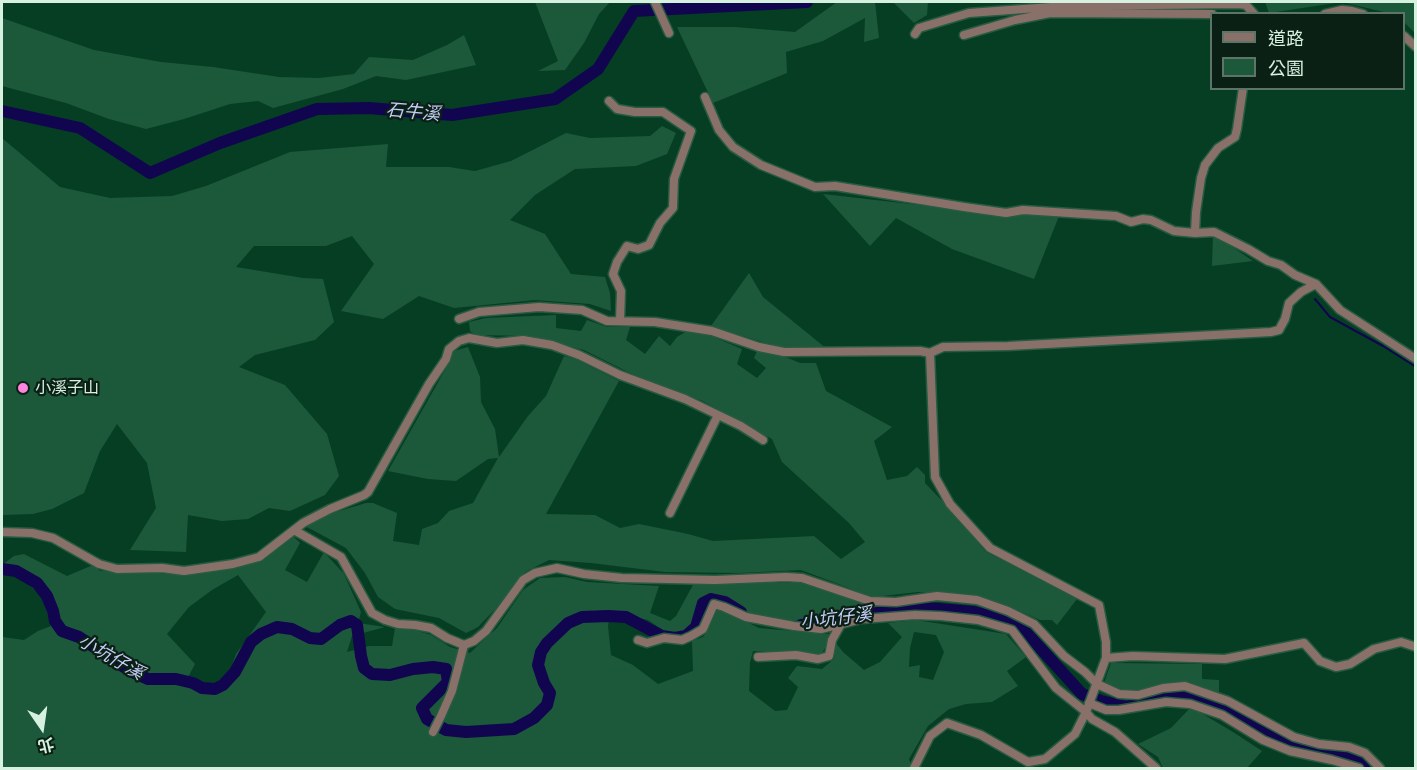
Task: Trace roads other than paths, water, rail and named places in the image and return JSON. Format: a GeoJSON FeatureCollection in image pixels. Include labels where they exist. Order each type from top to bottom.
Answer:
{"type":"FeatureCollection","features":[{"type":"Feature","properties":{"kind":"street"},"geometry":{"type":"LineString","coordinates":[[656,2],[669,33]]}},
{"type":"Feature","properties":{"kind":"street"},"geometry":{"type":"LineString","coordinates":[[915,34],[919,28],[969,13],[1065,6],[1239,4],[1246,5],[1252,12]]}},
{"type":"Feature","properties":{"kind":"street"},"geometry":{"type":"LineString","coordinates":[[1334,12],[1342,10],[1356,12]]}},
{"type":"Feature","properties":{"kind":"street"},"geometry":{"type":"LineString","coordinates":[[964,34],[1015,20],[1050,14],[1210,14]]}},
{"type":"Feature","properties":{"kind":"street"},"geometry":{"type":"LineString","coordinates":[[1195,232],[1196,212],[1205,165],[1218,148],[1234,137],[1243,90]]}},
{"type":"Feature","properties":{"kind":"street"},"geometry":{"type":"LineString","coordinates":[[705,97],[719,130],[733,147],[760,165],[815,187],[835,186],[1006,213],[1023,210],[1116,216],[1131,222],[1143,219],[1151,220],[1174,231],[1214,232],[1316,284],[1340,310],[1416,359]]}},
{"type":"Feature","properties":{"kind":"street"},"geometry":{"type":"LineString","coordinates":[[609,101],[617,109],[635,112],[663,112],[691,132],[674,179],[673,208],[660,223],[649,245],[638,249],[627,246],[617,262],[613,274],[621,291],[620,321]]}},
{"type":"Feature","properties":{"kind":"street"},"geometry":{"type":"LineString","coordinates":[[459,319],[479,312],[539,308],[582,310],[607,321],[655,322],[712,331],[759,347],[784,352],[920,351],[930,353],[943,347],[1008,346],[1271,332],[1279,330],[1285,319],[1289,303],[1301,292],[1316,284]]}},
{"type":"Feature","properties":{"kind":"street"},"geometry":{"type":"LineString","coordinates":[[2,532],[32,533],[53,538],[99,564],[117,569],[162,568],[184,571],[233,564],[259,557],[303,523],[330,508],[368,492],[429,384],[446,359],[448,349],[459,341],[469,338],[497,343],[523,340],[552,345],[620,375],[685,399],[741,426],[763,440]]}},
{"type":"Feature","properties":{"kind":"street"},"geometry":{"type":"LineString","coordinates":[[914,768],[930,735],[946,723],[981,735],[1028,762],[1045,759],[1075,734],[1088,708],[1106,658],[1100,605],[990,548],[950,504],[935,477],[930,353]]}},
{"type":"Feature","properties":{"kind":"street"},"geometry":{"type":"LineString","coordinates":[[670,513],[718,415]]}},
{"type":"Feature","properties":{"kind":"street"},"geometry":{"type":"LineString","coordinates":[[294,530],[341,557],[372,613],[398,624],[431,628],[464,645],[474,641],[486,631],[523,580],[535,573],[556,568],[622,578],[715,580],[802,578],[870,601],[896,602],[937,596],[977,600],[1008,611],[1034,624],[1064,656],[1097,684],[1119,694],[1138,695],[1163,688],[1185,686],[1228,701],[1294,737],[1319,744],[1349,747],[1365,753],[1380,768]]}},
{"type":"Feature","properties":{"kind":"street"},"geometry":{"type":"LineString","coordinates":[[896,602],[915,615]]}},
{"type":"Feature","properties":{"kind":"street"},"geometry":{"type":"LineString","coordinates":[[638,640],[647,643],[664,638],[682,640],[691,636],[703,629],[714,604],[746,618],[821,629],[862,619],[915,615],[978,620],[1012,630],[1056,688],[1088,708],[1119,710],[1166,702],[1190,704],[1222,715],[1263,740],[1290,751],[1359,768]]}},
{"type":"Feature","properties":{"kind":"street"},"geometry":{"type":"LineString","coordinates":[[758,657],[796,655],[818,659],[829,656],[832,640],[841,624]]}},
{"type":"Feature","properties":{"kind":"street"},"geometry":{"type":"LineString","coordinates":[[1106,658],[1133,656],[1226,659],[1305,643],[1320,661],[1336,667],[1350,664],[1374,650],[1401,642],[1416,647]]}},
{"type":"Feature","properties":{"kind":"street"},"geometry":{"type":"LineString","coordinates":[[435,727],[452,691],[464,645]]}},
{"type":"Feature","properties":{"kind":"street"},"geometry":{"type":"LineString","coordinates":[[1088,708],[1092,719],[1115,732],[1156,768]]}},
{"type":"Feature","properties":{"kind":"waterway","name":"石牛溪"},"geometry":{"type":"LineString","coordinates":[[2,111],[80,128],[150,173],[220,143],[317,109],[369,108],[452,115],[555,99],[598,69],[634,11],[807,2]]}},
{"type":"Feature","properties":{"kind":"waterway"},"geometry":{"type":"LineString","coordinates":[[1315,299],[1330,317],[1416,367]]}},
{"type":"Feature","properties":{"kind":"waterway","name":"小坑仔溪"},"geometry":{"type":"LineString","coordinates":[[2,569],[16,571],[37,583],[47,596],[55,621],[62,631],[79,637],[130,671],[148,679],[176,679],[202,688],[215,689],[223,685],[235,672],[251,642],[261,634],[277,627],[292,629],[310,638],[321,639],[340,625],[351,621],[357,625],[364,668],[372,674],[390,675],[433,667],[446,669],[448,682],[422,708],[427,719],[446,730],[466,732],[514,729],[534,718],[547,705],[550,693],[538,665],[541,652],[568,623],[582,617],[626,617],[662,636],[675,638],[686,636],[696,627],[703,603],[711,599],[725,602],[741,612]]}},
{"type":"Feature","properties":{"kind":"waterway","name":"小坑仔溪"},"geometry":{"type":"LineString","coordinates":[[801,625],[824,624],[908,608],[974,612],[1004,619],[1023,629],[1082,694],[1127,707],[1157,698],[1180,696],[1203,699],[1269,736],[1296,748],[1340,755],[1357,761],[1364,768]]}},
{"type":"Feature","properties":{"kind":"place","name":"小溪子山"},"geometry":{"type":"Point","coordinates":[23,388]}}]}
